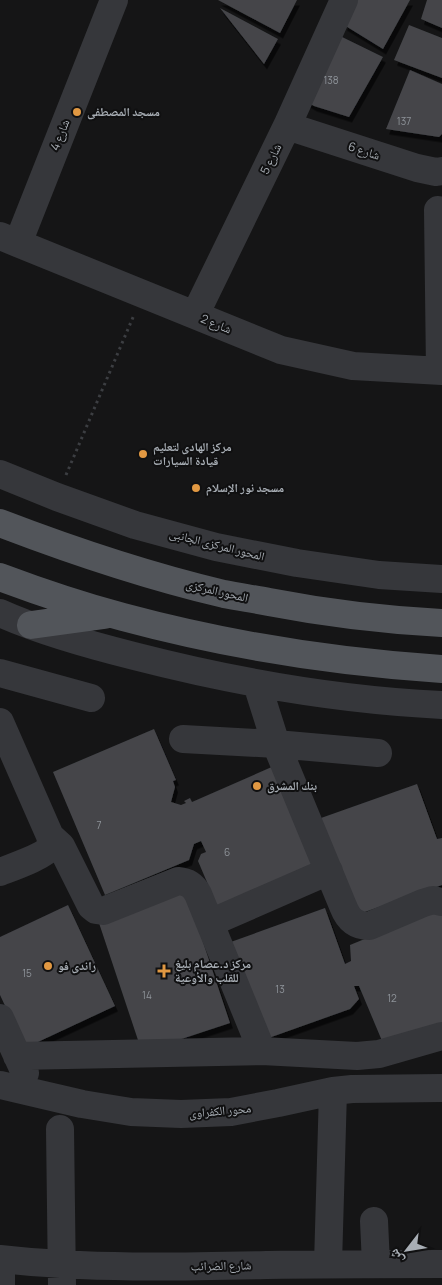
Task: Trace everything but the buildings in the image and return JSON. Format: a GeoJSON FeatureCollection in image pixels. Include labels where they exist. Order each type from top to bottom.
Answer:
{"type":"FeatureCollection","features":[{"type":"Feature","properties":{"kind":"main road","name":"المحور المركزى"},"geometry":{"type":"LineString","coordinates":[[0,524],[139,572],[225,594],[314,610],[398,621],[442,623]]}},
{"type":"Feature","properties":{"kind":"main road"},"geometry":{"type":"LineString","coordinates":[[0,577],[113,614],[213,638],[304,654],[394,666],[442,669]]}},
{"type":"Feature","properties":{"kind":"main road"},"geometry":{"type":"LineString","coordinates":[[31,625],[113,614]]}},
{"type":"Feature","properties":{"kind":"street","name":"شارع 4"},"geometry":{"type":"LineString","coordinates":[[9,239],[114,0]]}},
{"type":"Feature","properties":{"kind":"street","name":"شارع 5"},"geometry":{"type":"LineString","coordinates":[[195,315],[287,126],[344,0]]}},
{"type":"Feature","properties":{"kind":"street","name":"شارع 6"},"geometry":{"type":"LineString","coordinates":[[287,126],[417,168],[436,172],[442,171]]}},
{"type":"Feature","properties":{"kind":"street"},"geometry":{"type":"LineString","coordinates":[[438,210],[441,371]]}},
{"type":"Feature","properties":{"kind":"street","name":"شارع 2"},"geometry":{"type":"LineString","coordinates":[[9,239],[281,350],[353,366],[441,371]]}},
{"type":"Feature","properties":{"kind":"street","name":"المحور المركزى الجانبى"},"geometry":{"type":"LineString","coordinates":[[0,474],[57,497],[135,524],[216,547],[297,563],[380,575],[442,579]]}},
{"type":"Feature","properties":{"kind":"street"},"geometry":{"type":"LineString","coordinates":[[0,613],[86,644],[168,665],[257,684],[333,695],[442,705]]}},
{"type":"Feature","properties":{"kind":"street"},"geometry":{"type":"LineString","coordinates":[[0,673],[91,698]]}},
{"type":"Feature","properties":{"kind":"street"},"geometry":{"type":"LineString","coordinates":[[257,684],[276,744],[350,919],[355,924],[370,926],[423,903],[433,900],[442,902]]}},
{"type":"Feature","properties":{"kind":"street"},"geometry":{"type":"LineString","coordinates":[[0,722],[50,836],[51,845],[46,852],[0,872]]}},
{"type":"Feature","properties":{"kind":"street"},"geometry":{"type":"LineString","coordinates":[[183,739],[276,744],[378,753]]}},
{"type":"Feature","properties":{"kind":"street"},"geometry":{"type":"LineString","coordinates":[[50,836],[61,846],[91,906],[96,910],[103,911],[178,881],[186,882],[193,886],[198,894],[262,1051]]}},
{"type":"Feature","properties":{"kind":"street"},"geometry":{"type":"LineString","coordinates":[[210,923],[329,871]]}},
{"type":"Feature","properties":{"kind":"street"},"geometry":{"type":"LineString","coordinates":[[0,1018],[33,1092]]}},
{"type":"Feature","properties":{"kind":"street"},"geometry":{"type":"LineString","coordinates":[[18,1056],[262,1051],[356,1056],[379,1054],[442,1036]]}},
{"type":"Feature","properties":{"kind":"street","name":"محور الكفراوى"},"geometry":{"type":"LineString","coordinates":[[0,1085],[82,1104],[131,1112],[181,1114],[231,1112],[333,1091],[442,1088]]}},
{"type":"Feature","properties":{"kind":"street"},"geometry":{"type":"LineString","coordinates":[[328,1264],[333,1091]]}},
{"type":"Feature","properties":{"kind":"street"},"geometry":{"type":"LineString","coordinates":[[60,1129],[62,1275]]}},
{"type":"Feature","properties":{"kind":"street"},"geometry":{"type":"LineString","coordinates":[[374,1221],[376,1264]]}},
{"type":"Feature","properties":{"kind":"street","name":"شارع الضرائب"},"geometry":{"type":"LineString","coordinates":[[1,1268],[62,1275],[148,1276],[328,1264],[376,1264],[403,1275],[442,1264]]}},
{"type":"Feature","properties":{"kind":"path"},"geometry":{"type":"LineString","coordinates":[[57,497],[143,294]]}},
{"type":"Feature","properties":{"kind":"place","name":"مسجد المصطفى"},"geometry":{"type":"Point","coordinates":[77,112]}},
{"type":"Feature","properties":{"kind":"place","name":"مركز الهادى لتعليم قيادة السيارات"},"geometry":{"type":"Point","coordinates":[143,454]}},
{"type":"Feature","properties":{"kind":"place","name":"مسجد نور الإسلام"},"geometry":{"type":"Point","coordinates":[196,488]}},
{"type":"Feature","properties":{"kind":"place","name":"بنك المشرق"},"geometry":{"type":"Point","coordinates":[257,786]}},
{"type":"Feature","properties":{"kind":"place","name":"راندى فو"},"geometry":{"type":"Point","coordinates":[48,966]}},
{"type":"Feature","properties":{"kind":"place","name":"مركز د.عصام بليغ للقلب والأوعية"},"geometry":{"type":"Point","coordinates":[164,971]}}]}
